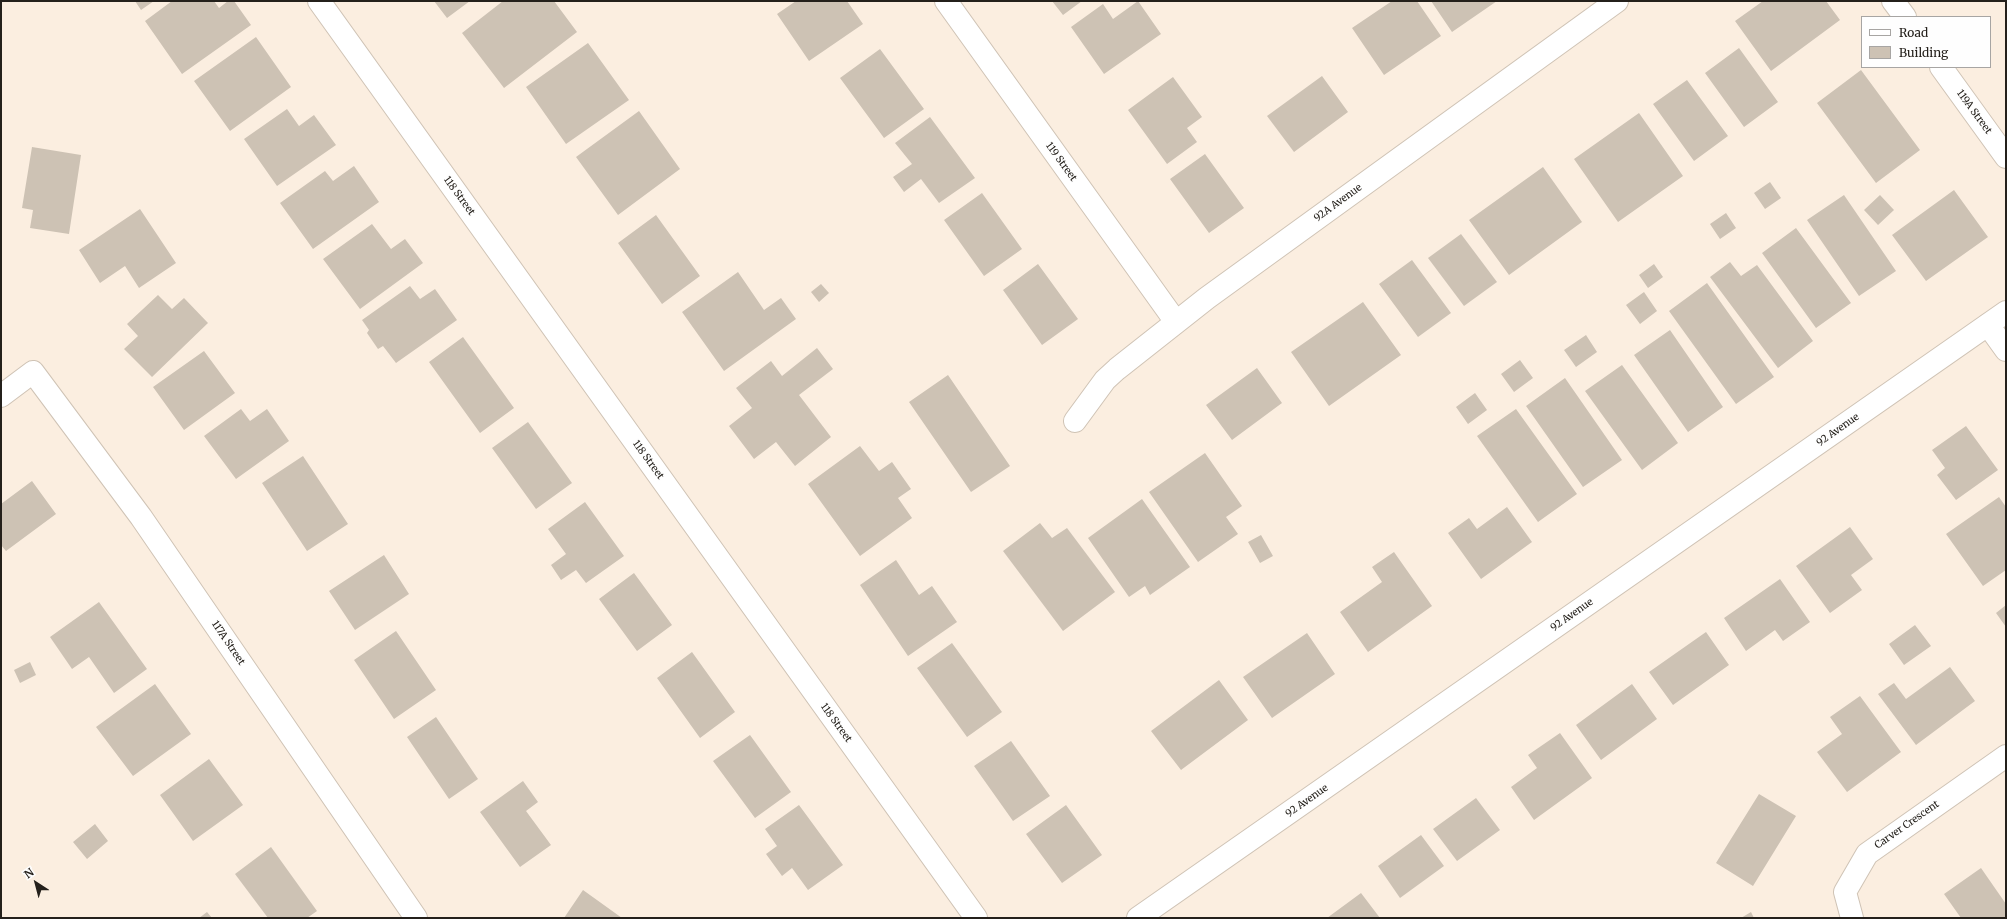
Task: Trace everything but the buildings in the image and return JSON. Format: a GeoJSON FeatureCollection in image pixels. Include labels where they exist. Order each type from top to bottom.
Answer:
{"type":"FeatureCollection","features":[{"type":"Feature","properties":{"kind":"street","name":"118 Street"},"geometry":{"type":"LineString","coordinates":[[319,1],[976,918]]}},
{"type":"Feature","properties":{"kind":"street","name":"119 Street"},"geometry":{"type":"LineString","coordinates":[[946,1],[1176,322]]}},
{"type":"Feature","properties":{"kind":"street","name":"92A Avenue"},"geometry":{"type":"LineString","coordinates":[[1075,421],[1105,380],[1176,322],[1617,1]]}},
{"type":"Feature","properties":{"kind":"street"},"geometry":{"type":"LineString","coordinates":[[1893,1],[1904,16]]}},
{"type":"Feature","properties":{"kind":"street","name":"119A Street"},"geometry":{"type":"LineString","coordinates":[[1942,68],[2006,157]]}},
{"type":"Feature","properties":{"kind":"street","name":"92 Avenue"},"geometry":{"type":"LineString","coordinates":[[1138,918],[2006,312]]}},
{"type":"Feature","properties":{"kind":"street"},"geometry":{"type":"LineString","coordinates":[[1988,325],[2006,350]]}},
{"type":"Feature","properties":{"kind":"street","name":"117A Street"},"geometry":{"type":"LineString","coordinates":[[1,396],[34,372],[141,517],[416,918]]}},
{"type":"Feature","properties":{"kind":"street","name":"Carver Crescent"},"geometry":{"type":"LineString","coordinates":[[1852,918],[1845,892],[1867,854],[2006,756]]}}]}
